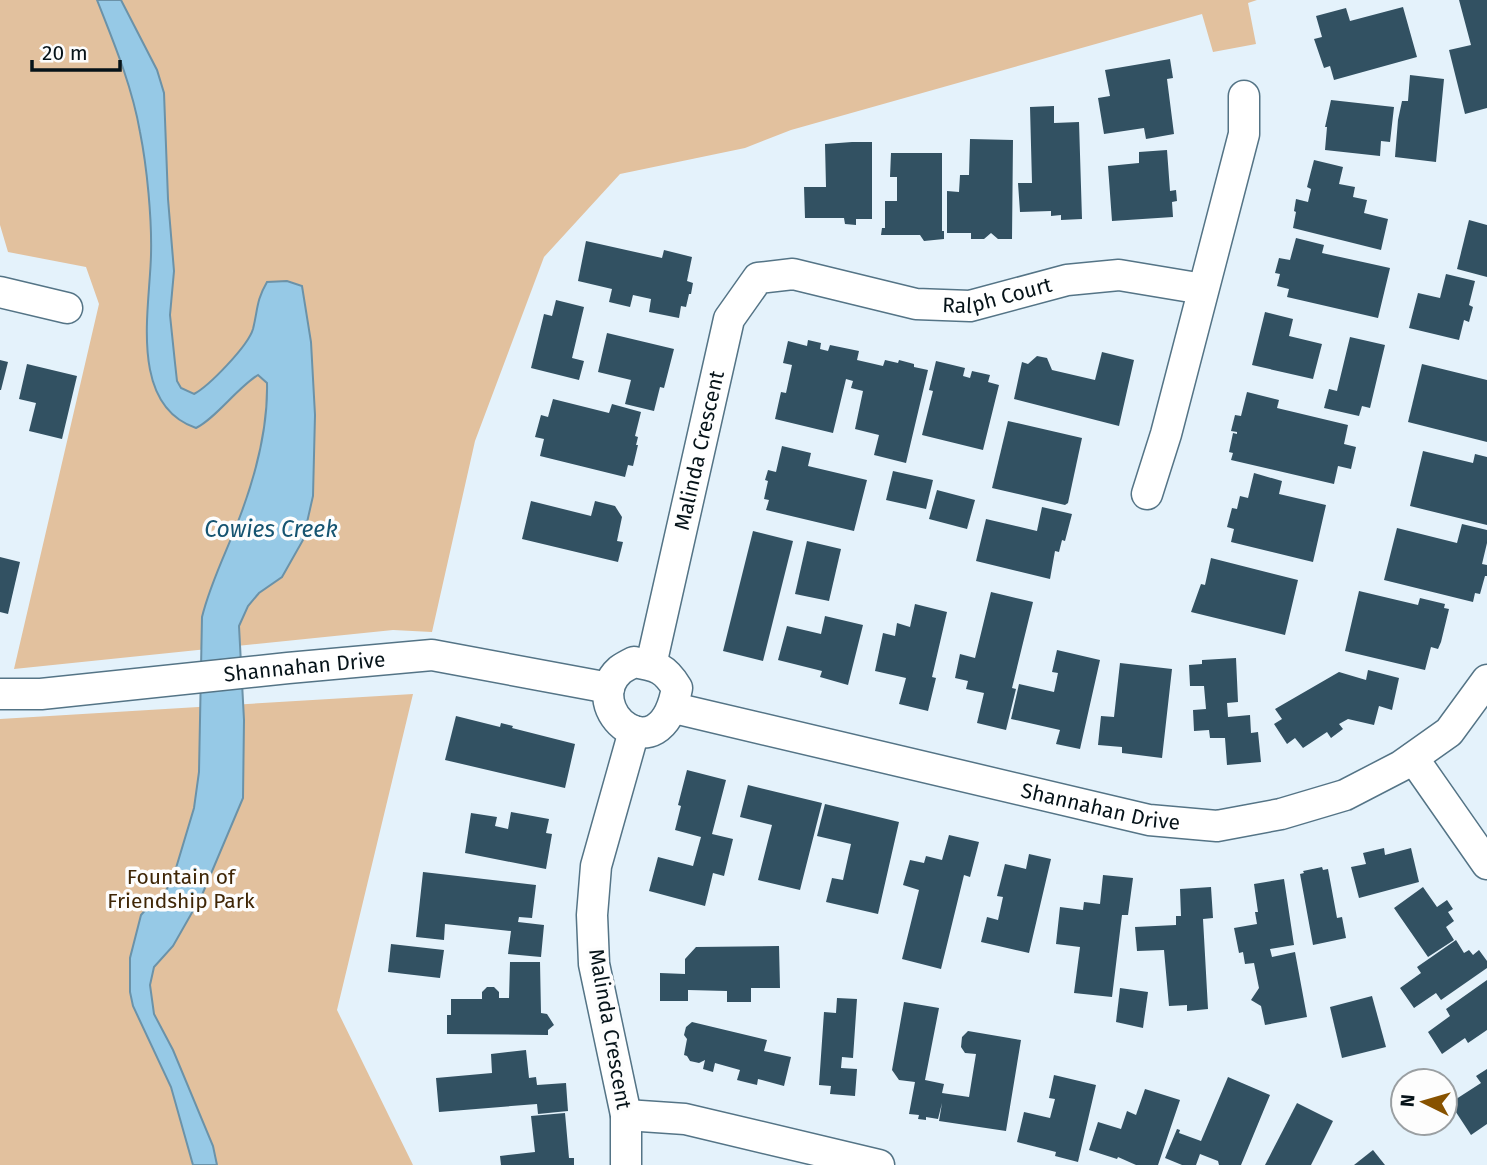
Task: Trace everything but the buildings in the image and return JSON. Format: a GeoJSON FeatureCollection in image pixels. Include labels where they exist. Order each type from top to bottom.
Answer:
{"type":"FeatureCollection","features":[{"type":"Feature","properties":{"kind":"street"},"geometry":{"type":"LineString","coordinates":[[1147,494],[1166,434],[1244,134],[1244,96]]}},
{"type":"Feature","properties":{"kind":"street","name":"Ralph Court"},"geometry":{"type":"LineString","coordinates":[[793,274],[916,304],[970,306],[1068,281],[1119,275],[1203,289]]}},
{"type":"Feature","properties":{"kind":"street","name":"Malinda Crescent"},"geometry":{"type":"LineString","coordinates":[[651,665],[729,318],[758,278],[793,274]]}},
{"type":"Feature","properties":{"kind":"street"},"geometry":{"type":"LineString","coordinates":[[0,292],[67,308]]}},
{"type":"Feature","properties":{"kind":"street","name":"Shannahan Drive"},"geometry":{"type":"LineString","coordinates":[[0,694],[41,694],[432,655],[609,688]]}},
{"type":"Feature","properties":{"kind":"street"},"geometry":{"type":"LineString","coordinates":[[634,662],[651,665],[667,671],[677,688],[674,708],[664,723],[650,732],[634,731],[618,722],[609,708],[609,688],[619,670],[634,662]]}},
{"type":"Feature","properties":{"kind":"street","name":"Shannahan Drive"},"geometry":{"type":"LineString","coordinates":[[674,708],[1149,820],[1217,826],[1281,814],[1345,795],[1413,758],[1449,732],[1487,680]]}},
{"type":"Feature","properties":{"kind":"street","name":"Malinda Crescent"},"geometry":{"type":"LineString","coordinates":[[626,1165],[626,1115],[594,964],[592,915],[596,866],[634,731]]}},
{"type":"Feature","properties":{"kind":"street"},"geometry":{"type":"LineString","coordinates":[[1413,758],[1487,864]]}},
{"type":"Feature","properties":{"kind":"street"},"geometry":{"type":"LineString","coordinates":[[626,1115],[685,1118],[879,1165]]}},
{"type":"Feature","properties":{"kind":"green space"},"geometry":{"type":"Polygon","coordinates":[[[0,0],[1257,0],[1248,3],[1256,44],[1213,52],[1202,14],[791,130],[745,148],[620,174],[544,257],[475,441],[432,632],[393,630],[14,669],[99,304],[86,267],[8,252],[0,225],[0,0]]]}},
{"type":"Feature","properties":{"kind":"green space","name":"Fountain of Friendship Park"},"geometry":{"type":"Polygon","coordinates":[[[413,694],[337,1010],[413,1165],[0,1165],[0,719],[413,694]]]}},
{"type":"Feature","properties":{"kind":"water","name":"Cowies Creek"},"geometry":{"type":"Polygon","coordinates":[[[97,0],[121,0],[157,70],[164,93],[174,271],[170,315],[177,381],[181,388],[194,394],[209,383],[236,355],[253,329],[259,300],[267,282],[287,281],[302,286],[311,342],[315,415],[313,496],[303,540],[282,577],[259,593],[248,606],[239,626],[244,720],[243,798],[202,895],[173,946],[154,967],[150,985],[154,1014],[173,1050],[213,1146],[217,1165],[193,1165],[171,1087],[133,1006],[130,992],[130,958],[141,915],[148,907],[160,901],[173,878],[194,808],[199,772],[202,617],[252,480],[263,432],[267,383],[258,375],[211,418],[196,428],[175,416],[160,399],[152,377],[148,352],[151,241],[143,146],[127,81],[97,0]]]}}]}
